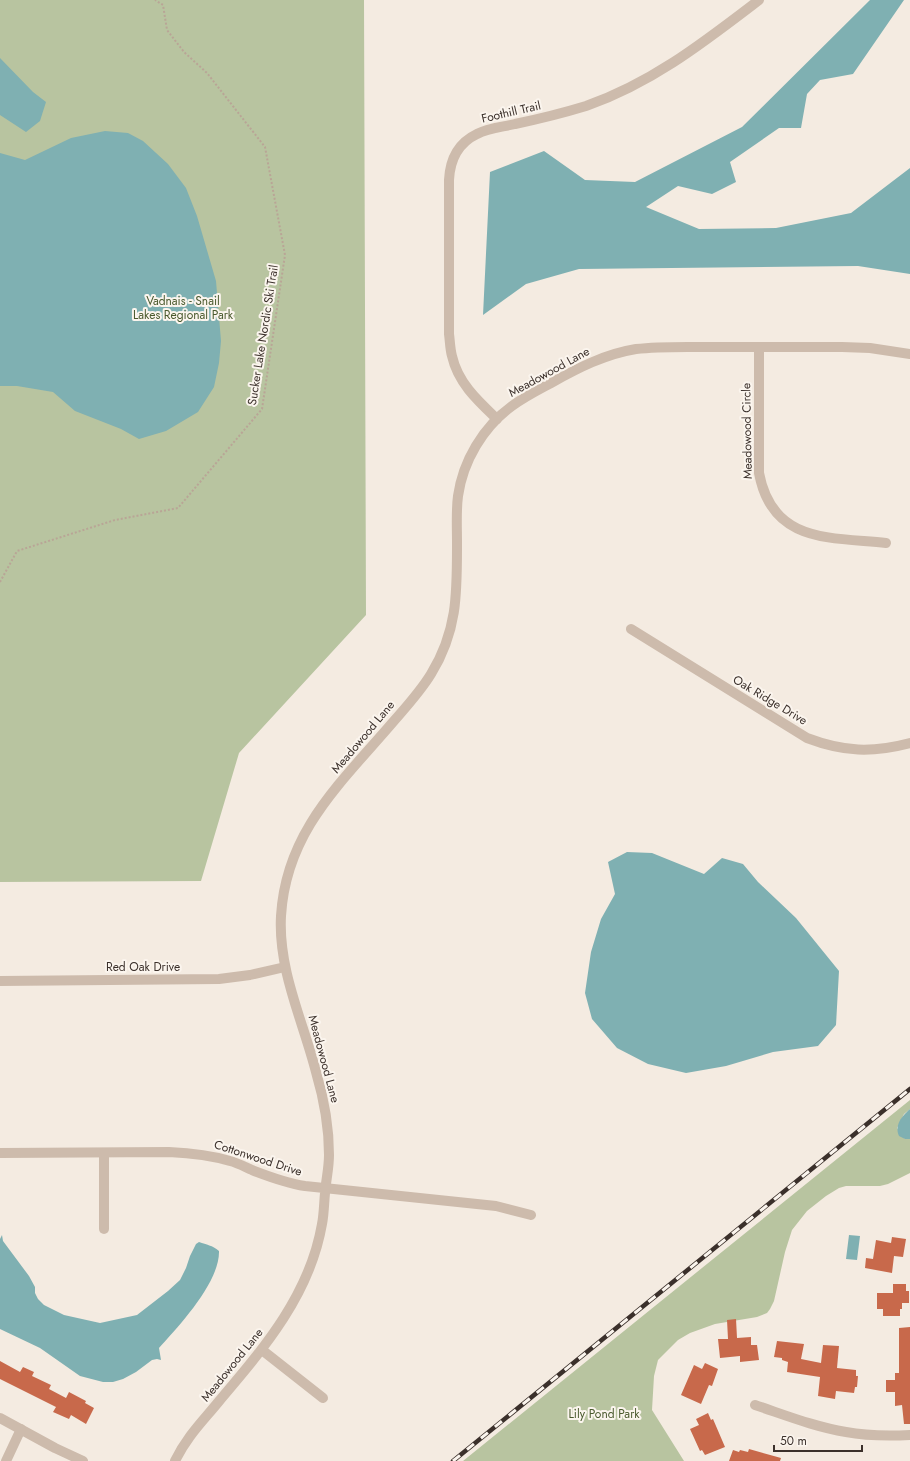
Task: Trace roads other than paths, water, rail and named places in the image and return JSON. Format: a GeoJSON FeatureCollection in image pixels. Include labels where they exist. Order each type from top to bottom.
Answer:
{"type":"FeatureCollection","features":[{"type":"Feature","properties":{"kind":"street","name":"Foothill Trail"},"geometry":{"type":"LineString","coordinates":[[496,419],[465,386],[457,371],[452,356],[449,334],[449,180],[453,159],[459,148],[467,140],[478,133],[552,116],[586,105],[621,91],[655,74],[685,56],[759,0]]}},
{"type":"Feature","properties":{"kind":"street","name":"Meadowood Lane"},"geometry":{"type":"LineString","coordinates":[[175,1461],[182,1446],[195,1428],[206,1418],[262,1350],[282,1322],[295,1298],[316,1249],[322,1223],[329,1158],[328,1129],[316,1069],[285,968],[281,923],[282,899],[292,861],[313,818],[415,696],[429,678],[440,659],[454,616],[457,593],[457,514],[459,494],[463,474],[470,456],[479,441],[496,419],[512,406],[572,371],[592,361],[614,354],[656,347],[759,347],[870,348],[910,354]]}},
{"type":"Feature","properties":{"kind":"street","name":"Meadowood Circle"},"geometry":{"type":"LineString","coordinates":[[759,347],[759,473],[767,500],[785,521],[810,534],[886,543]]}},
{"type":"Feature","properties":{"kind":"street","name":"Oak Ridge Drive"},"geometry":{"type":"LineString","coordinates":[[631,629],[807,738],[825,745],[864,751],[910,743]]}},
{"type":"Feature","properties":{"kind":"street","name":"Red Oak Drive"},"geometry":{"type":"LineString","coordinates":[[0,981],[218,979],[250,975],[285,968]]}},
{"type":"Feature","properties":{"kind":"street","name":"Cottonwood Drive"},"geometry":{"type":"LineString","coordinates":[[0,1153],[169,1152],[212,1156],[232,1161],[250,1170],[287,1183],[325,1189],[496,1206],[531,1215]]}},
{"type":"Feature","properties":{"kind":"street"},"geometry":{"type":"LineString","coordinates":[[104,1153],[104,1229]]}},
{"type":"Feature","properties":{"kind":"street"},"geometry":{"type":"LineString","coordinates":[[262,1350],[324,1398]]}},
{"type":"Feature","properties":{"kind":"street"},"geometry":{"type":"LineString","coordinates":[[755,1405],[807,1423],[842,1432],[868,1435],[910,1436]]}},
{"type":"Feature","properties":{"kind":"street"},"geometry":{"type":"LineString","coordinates":[[0,1418],[83,1461]]}},
{"type":"Feature","properties":{"kind":"street"},"geometry":{"type":"LineString","coordinates":[[6,1461],[21,1429]]}},
{"type":"Feature","properties":{"kind":"water"},"geometry":{"type":"Polygon","coordinates":[[[870,0],[904,0],[853,74],[820,80],[807,94],[801,128],[779,128],[730,162],[736,182],[712,194],[678,186],[646,207],[699,229],[776,228],[851,213],[910,168],[910,274],[858,266],[579,269],[526,284],[483,315],[490,172],[544,151],[585,180],[635,182],[742,127],[870,0]]]}},
{"type":"Feature","properties":{"kind":"water"},"geometry":{"type":"Polygon","coordinates":[[[0,58],[33,92],[46,102],[40,121],[26,132],[0,115],[0,58]]]}},
{"type":"Feature","properties":{"kind":"water"},"geometry":{"type":"Polygon","coordinates":[[[105,131],[128,133],[143,141],[168,164],[186,188],[197,216],[216,281],[221,341],[219,363],[214,387],[198,412],[166,431],[139,439],[121,429],[75,411],[53,392],[17,386],[0,386],[0,153],[25,160],[71,138],[105,131]]]}},
{"type":"Feature","properties":{"kind":"water"},"geometry":{"type":"Polygon","coordinates":[[[627,852],[652,853],[704,874],[722,858],[743,864],[758,882],[796,918],[839,971],[836,1025],[818,1046],[773,1052],[726,1066],[686,1073],[648,1064],[617,1048],[592,1019],[585,993],[591,952],[601,919],[615,894],[608,862],[627,852]]]}},
{"type":"Feature","properties":{"kind":"water"},"geometry":{"type":"Polygon","coordinates":[[[910,1109],[910,1139],[905,1139],[899,1136],[897,1128],[904,1115],[910,1109]]]}},
{"type":"Feature","properties":{"kind":"water"},"geometry":{"type":"Polygon","coordinates":[[[2,1235],[3,1241],[29,1276],[35,1287],[35,1293],[38,1299],[44,1305],[64,1315],[100,1323],[137,1315],[168,1291],[180,1280],[196,1244],[199,1242],[212,1246],[219,1251],[218,1263],[206,1290],[197,1303],[159,1348],[161,1360],[152,1360],[136,1372],[123,1379],[113,1382],[103,1382],[80,1376],[40,1348],[0,1329],[0,1239],[2,1235]]]}},
{"type":"Feature","properties":{"kind":"water"},"geometry":{"type":"Polygon","coordinates":[[[849,1235],[860,1236],[857,1260],[846,1259],[849,1235]]]}},
{"type":"Feature","properties":{"kind":"railway"},"geometry":{"type":"LineString","coordinates":[[453,1461],[910,1089]]}},
{"type":"Feature","properties":{"kind":"park label","name":"Vadnais - Snail Lakes Regional Park"},"geometry":{"type":"Point","coordinates":[183,308]}},
{"type":"Feature","properties":{"kind":"park label","name":"Lily Pond Park"},"geometry":{"type":"Point","coordinates":[604,1414]}}]}
